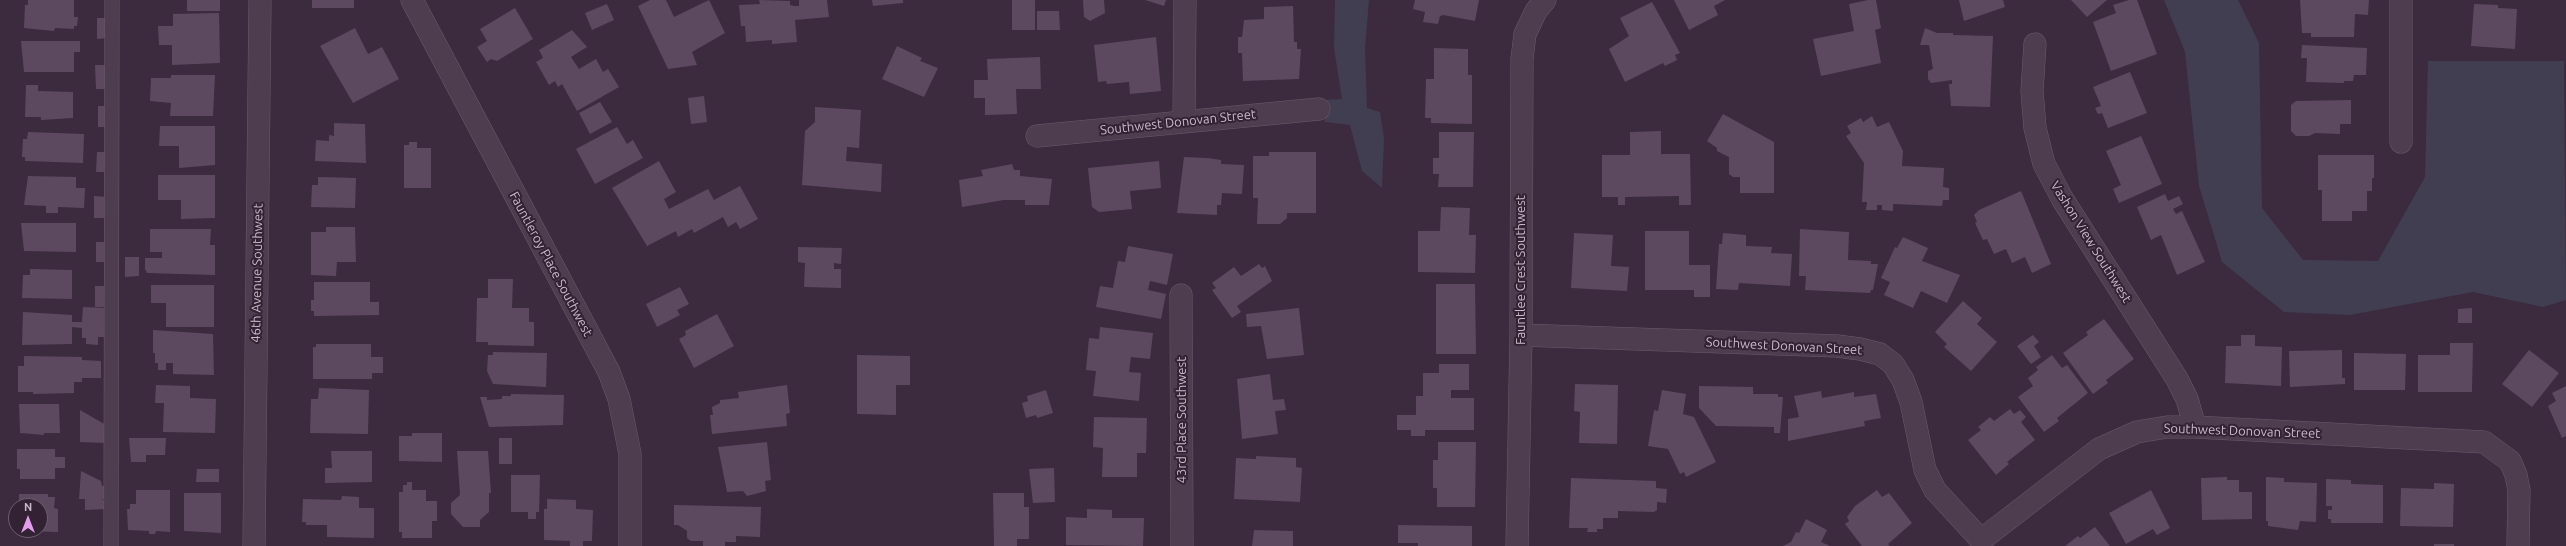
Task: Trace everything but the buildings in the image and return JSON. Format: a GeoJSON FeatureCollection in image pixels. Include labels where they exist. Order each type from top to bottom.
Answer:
{"type":"FeatureCollection","features":[{"type":"Feature","properties":{"kind":"street","name":"46th Avenue Southwest"},"geometry":{"type":"LineString","coordinates":[[254,546],[260,0]]}},
{"type":"Feature","properties":{"kind":"street","name":"Fauntleroy Place Southwest"},"geometry":{"type":"LineString","coordinates":[[412,0],[609,372],[621,406],[630,454],[630,546]]}},
{"type":"Feature","properties":{"kind":"street"},"geometry":{"type":"LineString","coordinates":[[1184,122],[1185,0]]}},
{"type":"Feature","properties":{"kind":"street","name":"Fauntlee Crest Southwest"},"geometry":{"type":"LineString","coordinates":[[1517,546],[1521,334],[1522,59],[1524,34],[1536,11],[1545,0]]}},
{"type":"Feature","properties":{"kind":"street"},"geometry":{"type":"LineString","coordinates":[[2401,142],[2402,0]]}},
{"type":"Feature","properties":{"kind":"street","name":"Vashon View Southwest"},"geometry":{"type":"LineString","coordinates":[[2035,44],[2032,91],[2035,128],[2044,164],[2063,200],[2177,379],[2187,399],[2195,427]]}},
{"type":"Feature","properties":{"kind":"street","name":"Southwest Donovan Street"},"geometry":{"type":"LineString","coordinates":[[1037,136],[1319,109]]}},
{"type":"Feature","properties":{"kind":"street","name":"43rd Place Southwest"},"geometry":{"type":"LineString","coordinates":[[1181,295],[1182,546]]}},
{"type":"Feature","properties":{"kind":"street","name":"Southwest Donovan Street"},"geometry":{"type":"LineString","coordinates":[[1521,334],[1837,346],[1860,349],[1880,354],[1894,364],[1903,380],[1911,402],[1926,470],[1935,490],[1980,544],[2099,449],[2137,432],[2167,427],[2195,427],[2484,442],[2510,461],[2519,490],[2518,546]]}},
{"type":"Feature","properties":{"kind":"lane"},"geometry":{"type":"LineString","coordinates":[[111,546],[112,0]]}},
{"type":"Feature","properties":{"kind":"shaded area"},"geometry":{"type":"Polygon","coordinates":[[[1335,0],[1369,0],[1365,49],[1367,108],[1380,112],[1384,138],[1382,188],[1362,171],[1350,125],[1325,122],[1323,100],[1342,99],[1334,48],[1335,0]]]}},
{"type":"Feature","properties":{"kind":"shaded area"},"geometry":{"type":"Polygon","coordinates":[[[2164,0],[2238,0],[2259,43],[2262,208],[2303,260],[2378,261],[2425,177],[2428,61],[2564,61],[2566,300],[2543,307],[2473,292],[2350,315],[2284,312],[2222,262],[2199,186],[2185,52],[2164,0]]]}}]}
